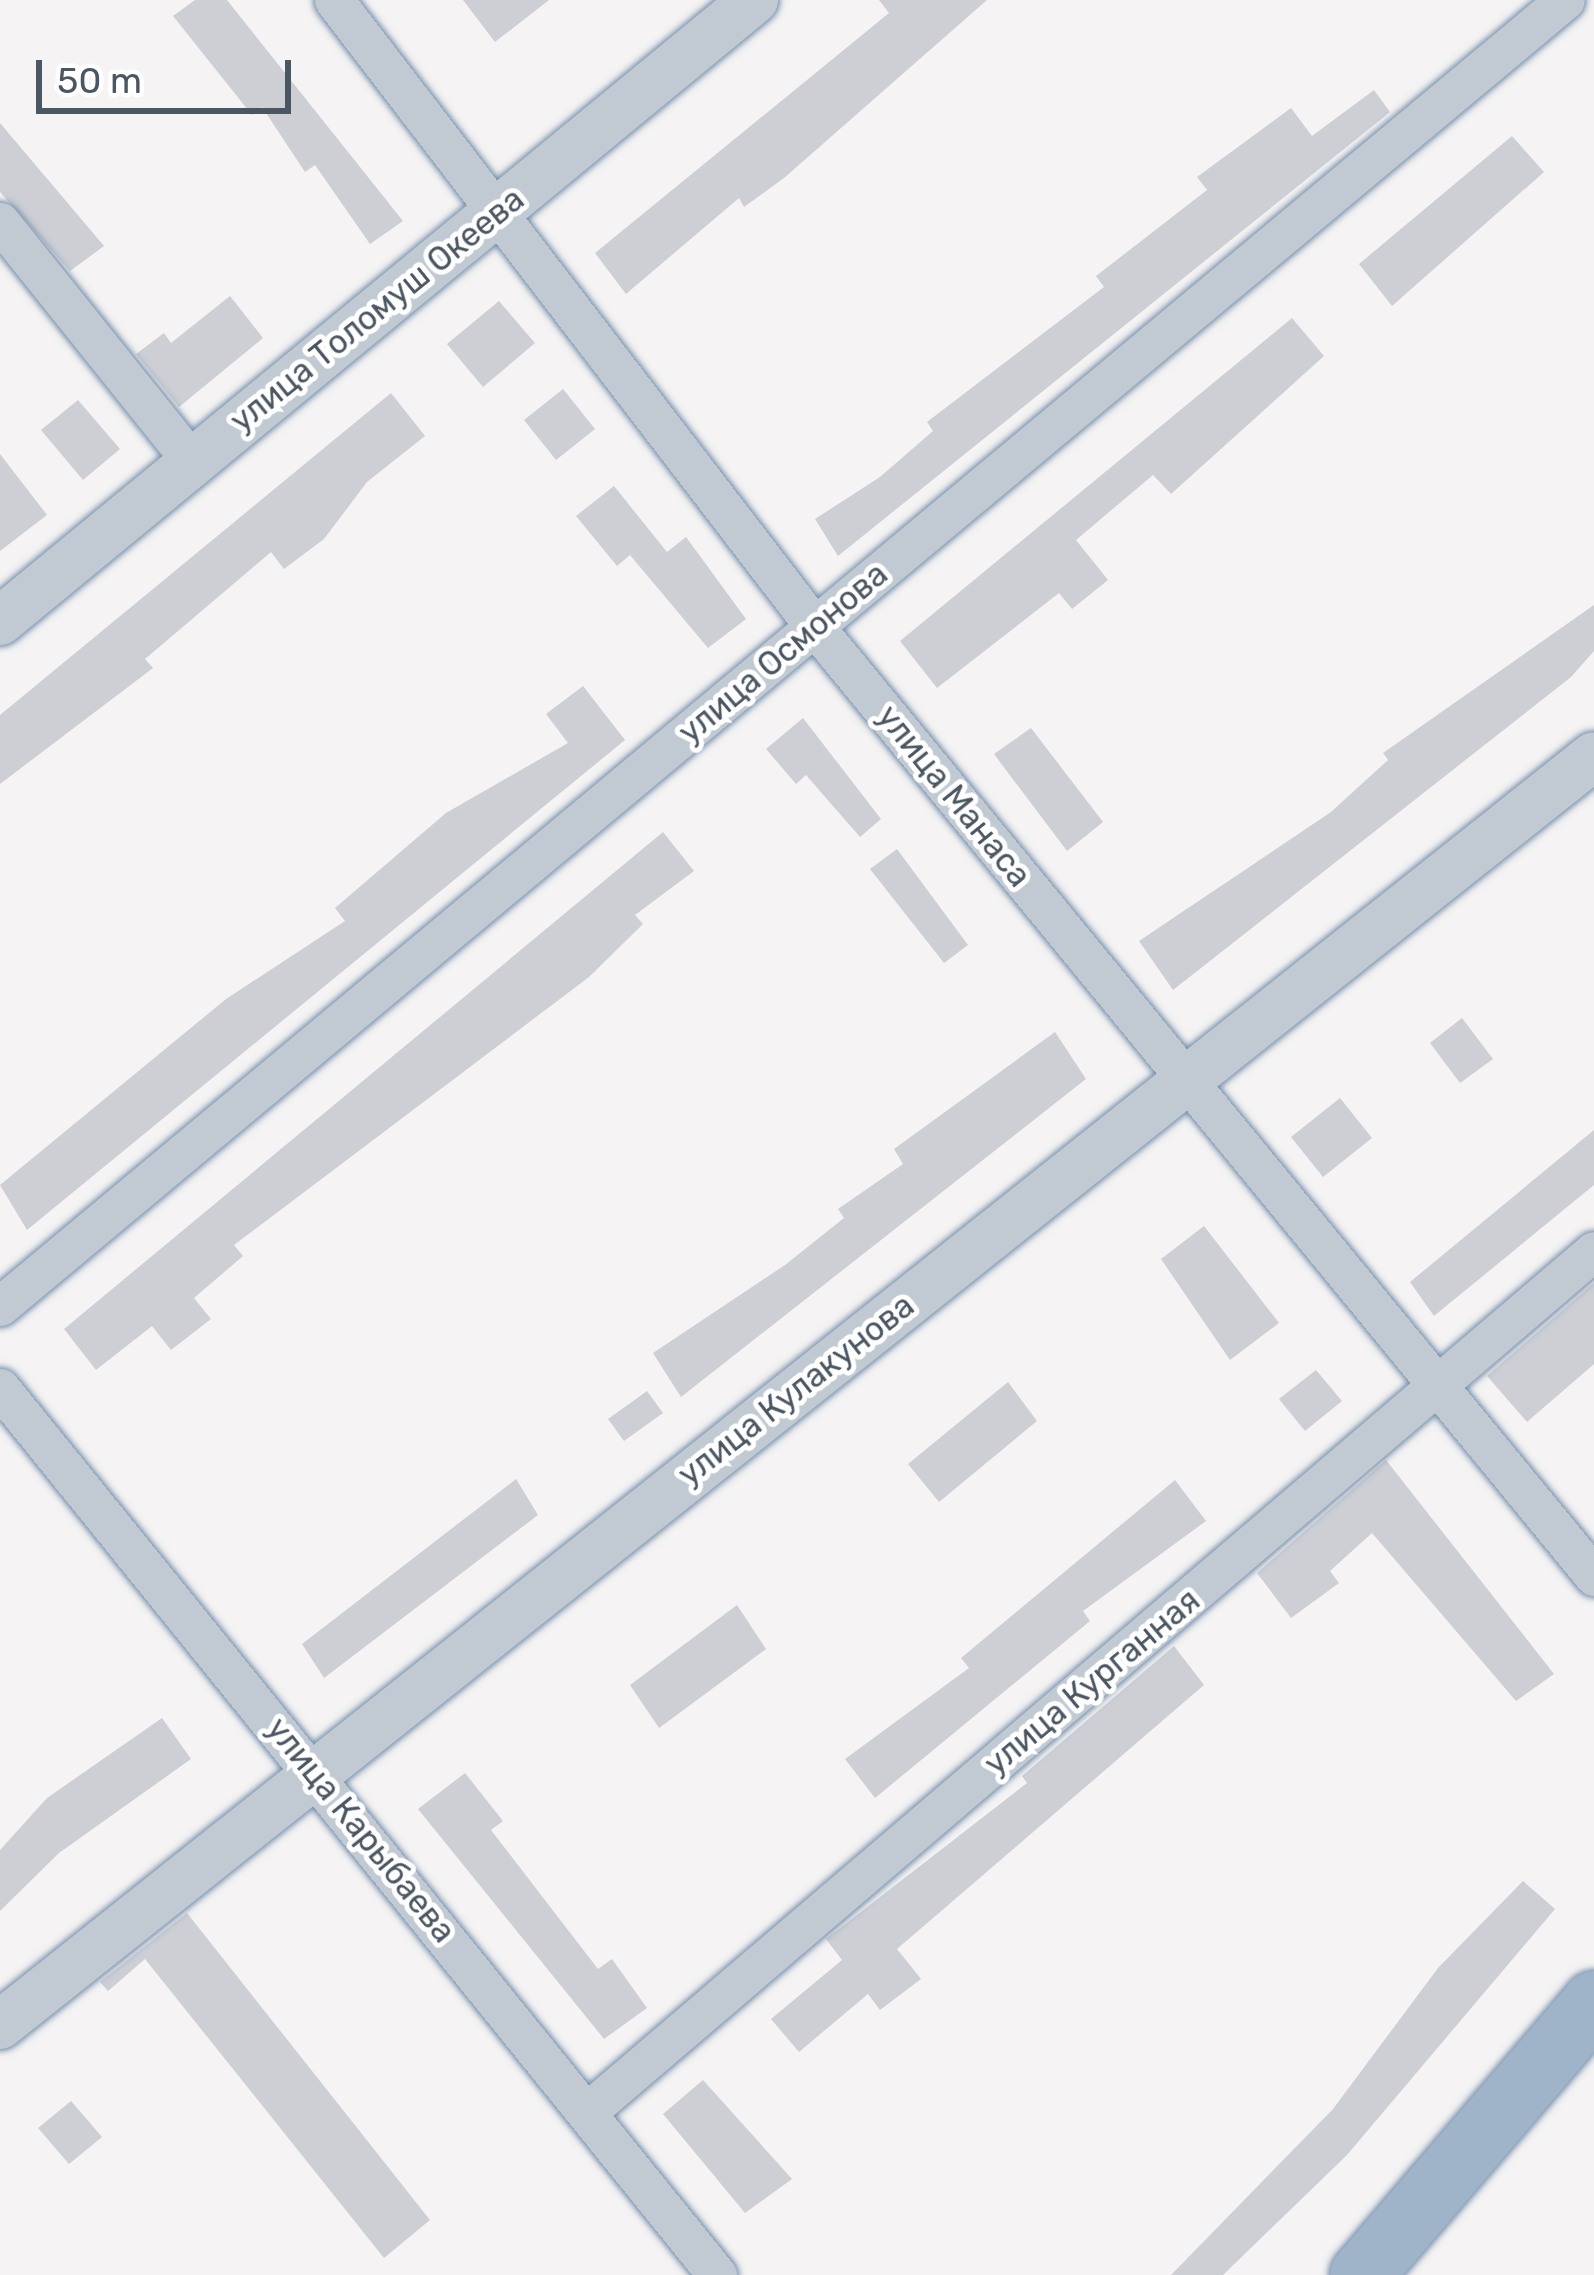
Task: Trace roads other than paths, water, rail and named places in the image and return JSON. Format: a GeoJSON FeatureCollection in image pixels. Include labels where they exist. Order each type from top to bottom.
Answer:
{"type":"FeatureCollection","features":[{"type":"Feature","properties":{"kind":"highway"},"geometry":{"type":"LineString","coordinates":[[1361,2275],[1594,2002]]}},
{"type":"Feature","properties":{"kind":"street","name":"улица Манаса"},"geometry":{"type":"LineString","coordinates":[[334,0],[815,627],[1594,1576]]}},
{"type":"Feature","properties":{"kind":"street","name":"улица Толомуш Океева"},"geometry":{"type":"LineString","coordinates":[[0,621],[754,0]]}},
{"type":"Feature","properties":{"kind":"street","name":"улица Осмонова"},"geometry":{"type":"LineString","coordinates":[[0,1306],[1565,0]]}},
{"type":"Feature","properties":{"kind":"street"},"geometry":{"type":"LineString","coordinates":[[0,222],[192,462]]}},
{"type":"Feature","properties":{"kind":"street","name":"улица Кулакунова"},"geometry":{"type":"LineString","coordinates":[[0,2025],[1594,756]]}},
{"type":"Feature","properties":{"kind":"street","name":"улица Курганная"},"geometry":{"type":"LineString","coordinates":[[588,2110],[1594,1251]]}},
{"type":"Feature","properties":{"kind":"street","name":"улица Карыбаева"},"geometry":{"type":"LineString","coordinates":[[0,1388],[717,2275]]}}]}
